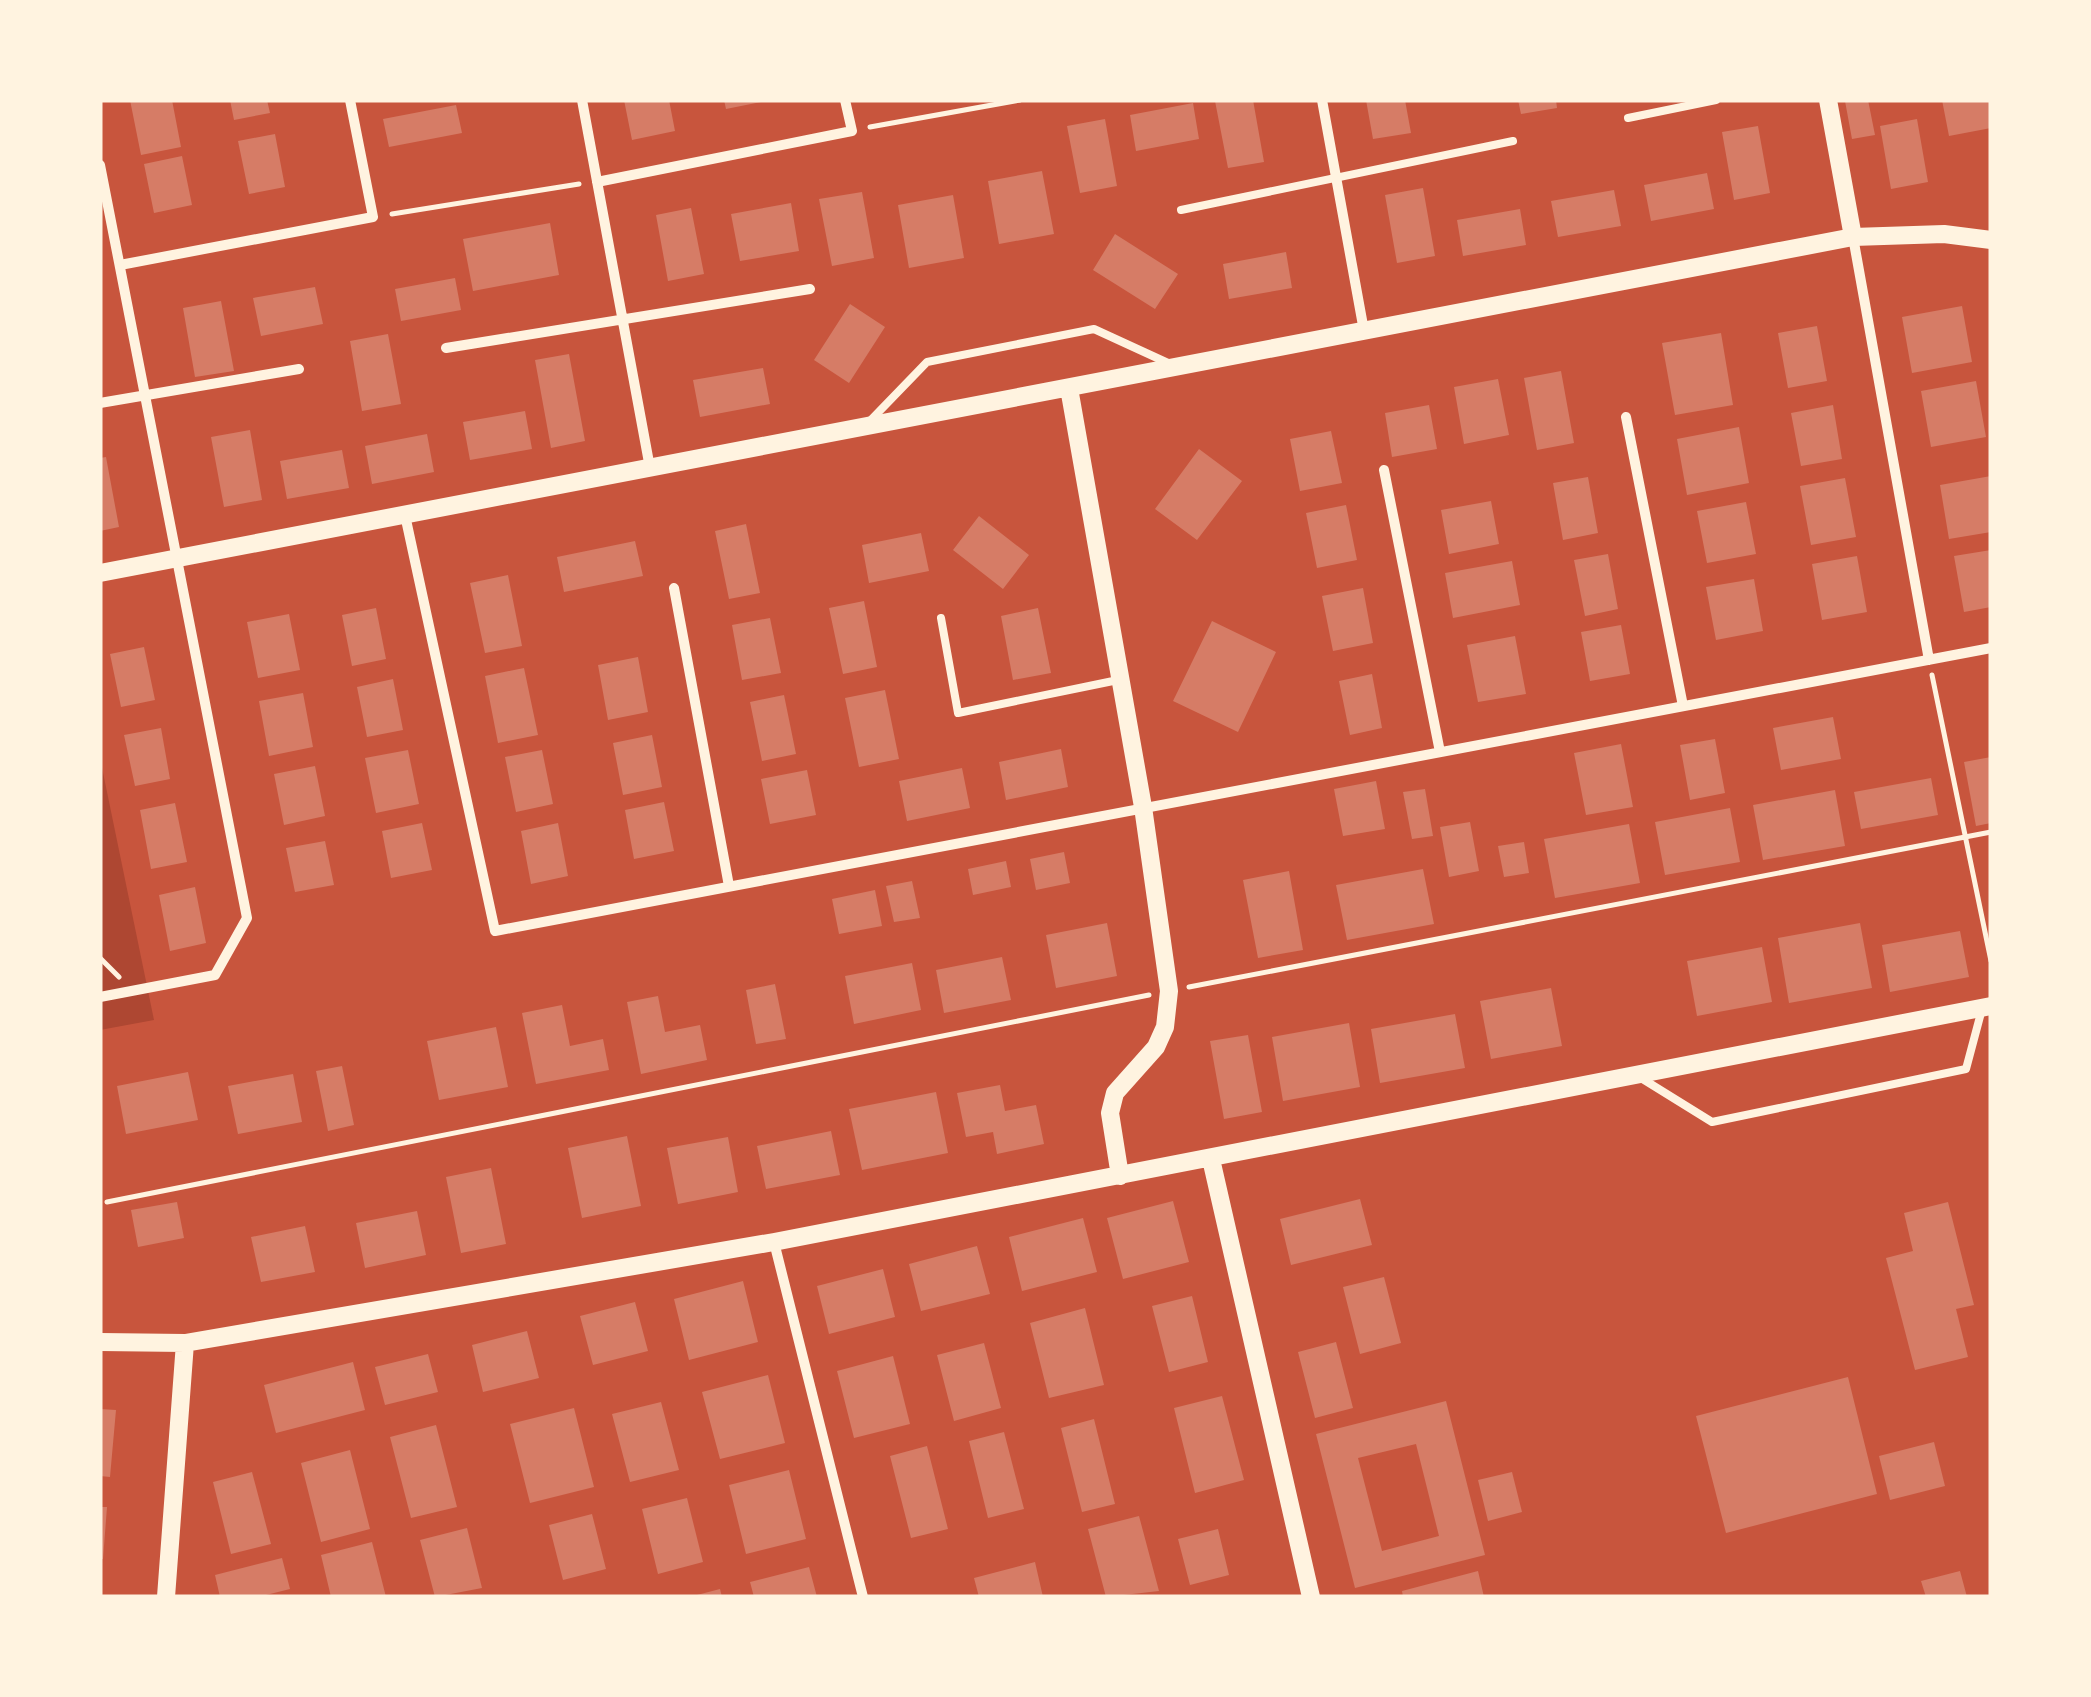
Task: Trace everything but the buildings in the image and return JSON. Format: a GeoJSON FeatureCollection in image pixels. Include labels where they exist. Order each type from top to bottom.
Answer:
{"type":"FeatureCollection","features":[{"type":"Feature","properties":{"kind":"street"},"geometry":{"type":"LineString","coordinates":[[120,266],[373,217],[350,100]]}},
{"type":"Feature","properties":{"kind":"street"},"geometry":{"type":"LineString","coordinates":[[582,100],[650,468]]}},
{"type":"Feature","properties":{"kind":"street"},"geometry":{"type":"LineString","coordinates":[[597,182],[852,131],[846,100]]}},
{"type":"Feature","properties":{"kind":"street"},"geometry":{"type":"LineString","coordinates":[[1322,100],[1364,331]]}},
{"type":"Feature","properties":{"kind":"street"},"geometry":{"type":"LineString","coordinates":[[1828,100],[1929,660]]}},
{"type":"Feature","properties":{"kind":"street"},"geometry":{"type":"LineString","coordinates":[[100,165],[247,918],[216,974],[100,997]]}},
{"type":"Feature","properties":{"kind":"street"},"geometry":{"type":"LineString","coordinates":[[100,573],[1853,238],[1944,234],[1991,240]]}},
{"type":"Feature","properties":{"kind":"street"},"geometry":{"type":"LineString","coordinates":[[446,348],[810,288]]}},
{"type":"Feature","properties":{"kind":"street"},"geometry":{"type":"LineString","coordinates":[[100,403],[299,369]]}},
{"type":"Feature","properties":{"kind":"street"},"geometry":{"type":"LineString","coordinates":[[1069,388],[1143,807],[1169,992],[1165,1027],[1156,1046],[1116,1093],[1110,1113],[1120,1176]]}},
{"type":"Feature","properties":{"kind":"street"},"geometry":{"type":"LineString","coordinates":[[1626,417],[1683,706]]}},
{"type":"Feature","properties":{"kind":"street"},"geometry":{"type":"LineString","coordinates":[[1384,470],[1440,752]]}},
{"type":"Feature","properties":{"kind":"street"},"geometry":{"type":"LineString","coordinates":[[405,515],[495,931],[1991,648]]}},
{"type":"Feature","properties":{"kind":"street"},"geometry":{"type":"LineString","coordinates":[[674,588],[729,886]]}},
{"type":"Feature","properties":{"kind":"street"},"geometry":{"type":"LineString","coordinates":[[100,1342],[185,1343],[774,1242],[1986,1007]]}},
{"type":"Feature","properties":{"kind":"street"},"geometry":{"type":"LineString","coordinates":[[1210,1159],[1312,1597]]}},
{"type":"Feature","properties":{"kind":"street"},"geometry":{"type":"LineString","coordinates":[[774,1242],[863,1597]]}},
{"type":"Feature","properties":{"kind":"street"},"geometry":{"type":"LineString","coordinates":[[166,1597],[185,1343]]}},
{"type":"Feature","properties":{"kind":"lane"},"geometry":{"type":"LineString","coordinates":[[1628,118],[1716,100]]}},
{"type":"Feature","properties":{"kind":"lane"},"geometry":{"type":"LineString","coordinates":[[1181,210],[1513,142]]}},
{"type":"Feature","properties":{"kind":"lane"},"geometry":{"type":"LineString","coordinates":[[864,427],[927,362],[1094,329],[1177,367]]}},
{"type":"Feature","properties":{"kind":"lane"},"geometry":{"type":"LineString","coordinates":[[941,618],[958,713],[1120,680]]}},
{"type":"Feature","properties":{"kind":"lane"},"geometry":{"type":"LineString","coordinates":[[1638,1075],[1712,1122],[1966,1070],[1986,1007]]}},
{"type":"Feature","properties":{"kind":"path"},"geometry":{"type":"LineString","coordinates":[[852,131],[1020,100]]}},
{"type":"Feature","properties":{"kind":"path"},"geometry":{"type":"LineString","coordinates":[[373,217],[597,182]]}},
{"type":"Feature","properties":{"kind":"path"},"geometry":{"type":"LineString","coordinates":[[1929,660],[1991,961]]}},
{"type":"Feature","properties":{"kind":"path"},"geometry":{"type":"LineString","coordinates":[[107,1202],[1991,832]]}},
{"type":"Feature","properties":{"kind":"shaded area"},"geometry":{"type":"Polygon","coordinates":[[[100,758],[154,1020],[100,1030],[100,758]]]}}]}
